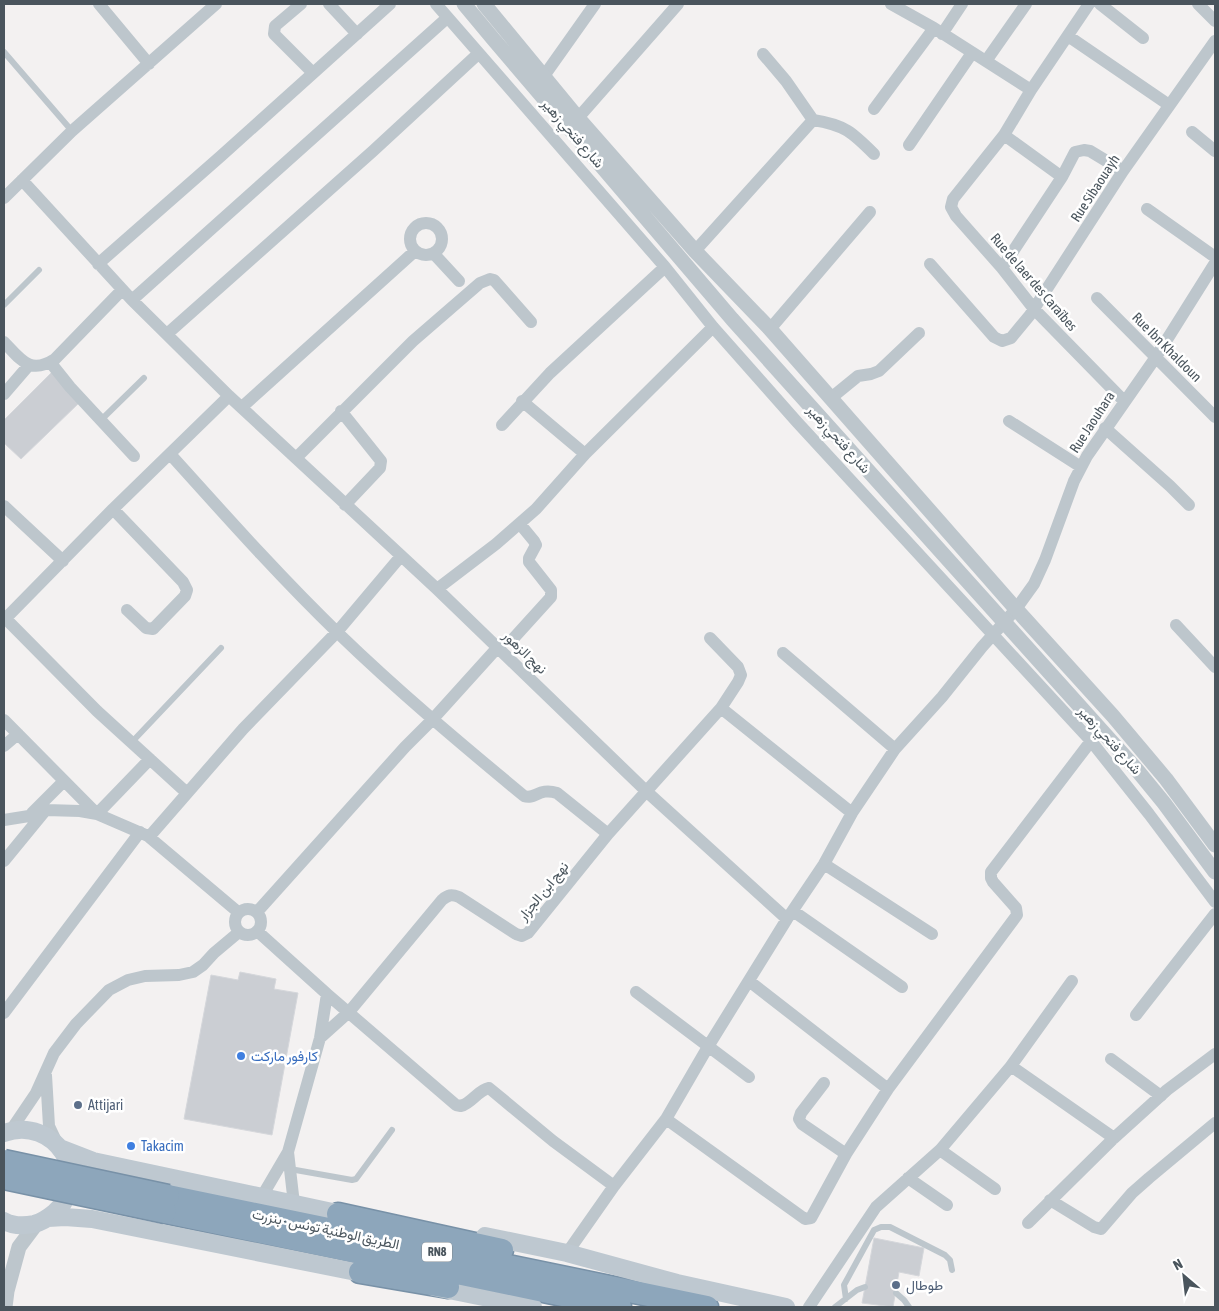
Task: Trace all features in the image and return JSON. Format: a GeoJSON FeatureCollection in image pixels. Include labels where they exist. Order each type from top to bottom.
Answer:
{"type":"FeatureCollection","features":[{"type":"Feature","properties":{"kind":"highway","name":"الطريق الوطنية تونس - بنزرت"},"geometry":{"type":"LineString","coordinates":[[4,1161],[166,1204],[620,1307]]}},
{"type":"Feature","properties":{"kind":"highway","name":"الطريق الوطنية تونس - بنزرت"},"geometry":{"type":"LineString","coordinates":[[4,1178],[166,1204],[709,1307]]}},
{"type":"Feature","properties":{"kind":"highway"},"geometry":{"type":"LineString","coordinates":[[338,1214],[462,1241],[598,1274],[709,1307]]}},
{"type":"Feature","properties":{"kind":"highway"},"geometry":{"type":"LineString","coordinates":[[360,1272],[575,1307]]}},
{"type":"Feature","properties":{"kind":"main road"},"geometry":{"type":"LineString","coordinates":[[7,1132],[23,1129],[36,1131],[47,1136],[59,1146],[93,1161],[338,1214],[464,1231],[567,1253],[677,1283],[786,1307]]}},
{"type":"Feature","properties":{"kind":"main road"},"geometry":{"type":"LineString","coordinates":[[42,1221],[60,1208],[68,1194],[71,1179],[69,1164],[59,1146]]}},
{"type":"Feature","properties":{"kind":"main road"},"geometry":{"type":"LineString","coordinates":[[4,1221],[23,1226],[65,1217],[92,1219],[533,1307]]}},
{"type":"Feature","properties":{"kind":"street"},"geometry":{"type":"LineString","coordinates":[[99,4],[149,64]]}},
{"type":"Feature","properties":{"kind":"street"},"geometry":{"type":"LineString","coordinates":[[4,198],[72,130],[216,4]]}},
{"type":"Feature","properties":{"kind":"street"},"geometry":{"type":"LineString","coordinates":[[301,4],[275,26],[274,34],[313,73]]}},
{"type":"Feature","properties":{"kind":"street"},"geometry":{"type":"LineString","coordinates":[[329,4],[357,34]]}},
{"type":"Feature","properties":{"kind":"street"},"geometry":{"type":"LineString","coordinates":[[98,264],[390,4]]}},
{"type":"Feature","properties":{"kind":"street"},"geometry":{"type":"LineString","coordinates":[[436,4],[797,422],[1091,741],[1215,902]]}},
{"type":"Feature","properties":{"kind":"street","name":"شارع فتحي زهير"},"geometry":{"type":"LineString","coordinates":[[464,4],[732,319],[1137,770],[1164,802],[1215,872]]}},
{"type":"Feature","properties":{"kind":"street","name":"شارع فتحي زهير"},"geometry":{"type":"LineString","coordinates":[[484,4],[578,118],[696,251],[770,329],[1112,716],[1166,779],[1215,846]]}},
{"type":"Feature","properties":{"kind":"street"},"geometry":{"type":"LineString","coordinates":[[544,76],[595,4]]}},
{"type":"Feature","properties":{"kind":"street"},"geometry":{"type":"LineString","coordinates":[[578,118],[678,4]]}},
{"type":"Feature","properties":{"kind":"street"},"geometry":{"type":"LineString","coordinates":[[891,4],[938,31],[1031,90]]}},
{"type":"Feature","properties":{"kind":"street"},"geometry":{"type":"LineString","coordinates":[[874,109],[962,4]]}},
{"type":"Feature","properties":{"kind":"street"},"geometry":{"type":"LineString","coordinates":[[986,61],[1026,4]]}},
{"type":"Feature","properties":{"kind":"street"},"geometry":{"type":"LineString","coordinates":[[1062,177],[1004,135],[1031,90],[1088,4]]}},
{"type":"Feature","properties":{"kind":"street"},"geometry":{"type":"LineString","coordinates":[[1100,4],[1143,38]]}},
{"type":"Feature","properties":{"kind":"street"},"geometry":{"type":"LineString","coordinates":[[1198,4],[1215,21]]}},
{"type":"Feature","properties":{"kind":"street"},"geometry":{"type":"LineString","coordinates":[[132,300],[447,18]]}},
{"type":"Feature","properties":{"kind":"street"},"geometry":{"type":"LineString","coordinates":[[1068,36],[1169,105]]}},
{"type":"Feature","properties":{"kind":"street","name":"Rue Sibaouayh"},"geometry":{"type":"LineString","coordinates":[[930,264],[994,337],[1002,341],[1011,338],[1034,309],[1123,171],[1215,41]]}},
{"type":"Feature","properties":{"kind":"street"},"geometry":{"type":"LineString","coordinates":[[909,145],[972,53]]}},
{"type":"Feature","properties":{"kind":"street"},"geometry":{"type":"LineString","coordinates":[[167,334],[373,151],[478,54]]}},
{"type":"Feature","properties":{"kind":"street"},"geometry":{"type":"LineString","coordinates":[[763,54],[786,80],[813,120],[845,128],[874,154]]}},
{"type":"Feature","properties":{"kind":"street"},"geometry":{"type":"LineString","coordinates":[[696,251],[813,120]]}},
{"type":"Feature","properties":{"kind":"street"},"geometry":{"type":"LineString","coordinates":[[1192,132],[1215,151]]}},
{"type":"Feature","properties":{"kind":"street","name":"Rue de laer des Caraïbes"},"geometry":{"type":"LineString","coordinates":[[1004,135],[953,199],[951,207],[956,216],[1002,268],[1034,309],[1124,401]]}},
{"type":"Feature","properties":{"kind":"street"},"geometry":{"type":"LineString","coordinates":[[1002,268],[1062,177],[1075,152],[1090,151],[1123,171]]}},
{"type":"Feature","properties":{"kind":"street","name":"نهج الزهور"},"geometry":{"type":"LineString","coordinates":[[22,180],[122,290],[229,396],[438,589],[646,791],[790,915],[902,987]]}},
{"type":"Feature","properties":{"kind":"street"},"geometry":{"type":"LineString","coordinates":[[1147,209],[1215,257]]}},
{"type":"Feature","properties":{"kind":"street"},"geometry":{"type":"LineString","coordinates":[[770,329],[870,212]]}},
{"type":"Feature","properties":{"kind":"street"},"geometry":{"type":"LineString","coordinates":[[426,223],[436,226],[442,235],[442,246],[434,254],[424,255],[415,251],[410,242],[410,236],[416,227],[426,223]]}},
{"type":"Feature","properties":{"kind":"street"},"geometry":{"type":"LineString","coordinates":[[242,407],[415,251]]}},
{"type":"Feature","properties":{"kind":"street"},"geometry":{"type":"LineString","coordinates":[[434,254],[459,281]]}},
{"type":"Feature","properties":{"kind":"street","name":"Rue Jaouhara"},"geometry":{"type":"LineString","coordinates":[[567,1253],[614,1186],[666,1119],[709,1045],[824,864],[852,813],[895,750],[1016,609],[1034,584],[1081,467],[1105,428],[1156,357],[1215,263]]}},
{"type":"Feature","properties":{"kind":"street"},"geometry":{"type":"LineString","coordinates":[[502,425],[522,401],[550,373],[665,267]]}},
{"type":"Feature","properties":{"kind":"street"},"geometry":{"type":"LineString","coordinates":[[296,458],[413,341],[480,283],[494,280],[531,322]]}},
{"type":"Feature","properties":{"kind":"street"},"geometry":{"type":"LineString","coordinates":[[4,342],[22,361],[29,365],[38,367],[50,362],[122,290]]}},
{"type":"Feature","properties":{"kind":"street","name":"Rue Ibn Khaldoun"},"geometry":{"type":"LineString","coordinates":[[1097,298],[1215,417]]}},
{"type":"Feature","properties":{"kind":"street"},"geometry":{"type":"LineString","coordinates":[[438,589],[520,524],[536,509],[585,454],[713,326]]}},
{"type":"Feature","properties":{"kind":"street"},"geometry":{"type":"LineString","coordinates":[[831,398],[858,376],[879,371],[919,333]]}},
{"type":"Feature","properties":{"kind":"street"},"geometry":{"type":"LineString","coordinates":[[50,362],[70,387],[134,456]]}},
{"type":"Feature","properties":{"kind":"street"},"geometry":{"type":"LineString","coordinates":[[4,394],[29,365]]}},
{"type":"Feature","properties":{"kind":"street"},"geometry":{"type":"LineString","coordinates":[[187,793],[97,712],[5,619],[113,509],[229,396]]}},
{"type":"Feature","properties":{"kind":"street"},"geometry":{"type":"LineString","coordinates":[[522,401],[585,454]]}},
{"type":"Feature","properties":{"kind":"street"},"geometry":{"type":"LineString","coordinates":[[341,411],[381,461],[380,468],[346,505]]}},
{"type":"Feature","properties":{"kind":"street"},"geometry":{"type":"LineString","coordinates":[[1009,421],[1081,467]]}},
{"type":"Feature","properties":{"kind":"street"},"geometry":{"type":"LineString","coordinates":[[1105,428],[1189,505]]}},
{"type":"Feature","properties":{"kind":"street"},"geometry":{"type":"LineString","coordinates":[[170,454],[218,508],[337,632],[432,720],[524,796],[532,797],[546,790],[556,793],[608,834]]}},
{"type":"Feature","properties":{"kind":"street"},"geometry":{"type":"LineString","coordinates":[[4,506],[63,561]]}},
{"type":"Feature","properties":{"kind":"street"},"geometry":{"type":"LineString","coordinates":[[113,509],[183,582],[187,590],[185,596],[153,629],[146,628],[127,610]]}},
{"type":"Feature","properties":{"kind":"street"},"geometry":{"type":"LineString","coordinates":[[512,640],[552,594],[529,562],[529,558],[536,546],[520,524]]}},
{"type":"Feature","properties":{"kind":"street"},"geometry":{"type":"LineString","coordinates":[[4,1013],[145,834],[187,793],[243,729],[337,632],[401,556]]}},
{"type":"Feature","properties":{"kind":"street"},"geometry":{"type":"LineString","coordinates":[[1176,625],[1215,667]]}},
{"type":"Feature","properties":{"kind":"street","name":"نهج ابن الجزار"},"geometry":{"type":"LineString","coordinates":[[349,1012],[447,896],[459,897],[516,934],[522,936],[528,933],[608,834],[721,708],[738,682],[741,675],[738,667],[710,638]]}},
{"type":"Feature","properties":{"kind":"street"},"geometry":{"type":"LineString","coordinates":[[257,912],[405,747],[498,647]]}},
{"type":"Feature","properties":{"kind":"street"},"geometry":{"type":"LineString","coordinates":[[783,652],[895,750]]}},
{"type":"Feature","properties":{"kind":"street"},"geometry":{"type":"LineString","coordinates":[[721,708],[852,813]]}},
{"type":"Feature","properties":{"kind":"street"},"geometry":{"type":"LineString","coordinates":[[4,720],[97,814]]}},
{"type":"Feature","properties":{"kind":"street"},"geometry":{"type":"LineString","coordinates":[[4,746],[18,734]]}},
{"type":"Feature","properties":{"kind":"street"},"geometry":{"type":"LineString","coordinates":[[666,1119],[805,1219],[811,1218],[846,1154],[888,1089],[1015,918],[1018,911],[992,882],[990,878],[991,872],[1091,741]]}},
{"type":"Feature","properties":{"kind":"street"},"geometry":{"type":"LineString","coordinates":[[97,814],[150,759]]}},
{"type":"Feature","properties":{"kind":"street"},"geometry":{"type":"LineString","coordinates":[[29,816],[64,781]]}},
{"type":"Feature","properties":{"kind":"street"},"geometry":{"type":"LineString","coordinates":[[4,820],[29,816],[46,810],[62,809],[97,814],[145,834],[238,912]]}},
{"type":"Feature","properties":{"kind":"street"},"geometry":{"type":"LineString","coordinates":[[4,861],[46,810]]}},
{"type":"Feature","properties":{"kind":"street"},"geometry":{"type":"LineString","coordinates":[[824,864],[932,934]]}},
{"type":"Feature","properties":{"kind":"street"},"geometry":{"type":"LineString","coordinates":[[248,908],[257,912],[261,922],[257,932],[247,935],[239,932],[235,927],[234,921],[238,912],[248,908]]}},
{"type":"Feature","properties":{"kind":"street"},"geometry":{"type":"LineString","coordinates":[[1136,1015],[1215,914]]}},
{"type":"Feature","properties":{"kind":"street"},"geometry":{"type":"LineString","coordinates":[[7,1132],[36,1093],[54,1053],[76,1024],[109,990],[128,980],[145,976],[179,975],[193,972],[204,965],[214,953],[239,932]]}},
{"type":"Feature","properties":{"kind":"street"},"geometry":{"type":"LineString","coordinates":[[257,932],[456,1104],[465,1105],[484,1089],[489,1088],[553,1141],[614,1186]]}},
{"type":"Feature","properties":{"kind":"street"},"geometry":{"type":"LineString","coordinates":[[749,981],[888,1089]]}},
{"type":"Feature","properties":{"kind":"street"},"geometry":{"type":"LineString","coordinates":[[809,1307],[876,1206],[940,1150],[1011,1066],[1072,981]]}},
{"type":"Feature","properties":{"kind":"street"},"geometry":{"type":"LineString","coordinates":[[636,992],[749,1076]]}},
{"type":"Feature","properties":{"kind":"street"},"geometry":{"type":"LineString","coordinates":[[261,1198],[288,1152],[320,1038],[327,994]]}},
{"type":"Feature","properties":{"kind":"street"},"geometry":{"type":"LineString","coordinates":[[320,1038],[349,1012]]}},
{"type":"Feature","properties":{"kind":"street"},"geometry":{"type":"LineString","coordinates":[[1028,1222],[1114,1138],[1161,1096],[1215,1054]]}},
{"type":"Feature","properties":{"kind":"street"},"geometry":{"type":"LineString","coordinates":[[1111,1058],[1161,1096]]}},
{"type":"Feature","properties":{"kind":"street"},"geometry":{"type":"LineString","coordinates":[[1011,1066],[1114,1138]]}},
{"type":"Feature","properties":{"kind":"street"},"geometry":{"type":"LineString","coordinates":[[46,1074],[50,1126],[59,1146]]}},
{"type":"Feature","properties":{"kind":"street"},"geometry":{"type":"LineString","coordinates":[[824,1083],[801,1113],[799,1119],[802,1124],[846,1154]]}},
{"type":"Feature","properties":{"kind":"street"},"geometry":{"type":"LineString","coordinates":[[1050,1200],[1094,1227],[1101,1229],[1149,1178],[1215,1123]]}},
{"type":"Feature","properties":{"kind":"street"},"geometry":{"type":"LineString","coordinates":[[940,1150],[995,1189]]}},
{"type":"Feature","properties":{"kind":"street"},"geometry":{"type":"LineString","coordinates":[[288,1152],[294,1204]]}},
{"type":"Feature","properties":{"kind":"street"},"geometry":{"type":"LineString","coordinates":[[908,1178],[947,1205]]}},
{"type":"Feature","properties":{"kind":"street"},"geometry":{"type":"LineString","coordinates":[[5,1307],[7,1291],[19,1246],[42,1221]]}},
{"type":"Feature","properties":{"kind":"lane"},"geometry":{"type":"LineString","coordinates":[[4,52],[72,130]]}},
{"type":"Feature","properties":{"kind":"lane"},"geometry":{"type":"LineString","coordinates":[[4,305],[39,270]]}},
{"type":"Feature","properties":{"kind":"lane"},"geometry":{"type":"LineString","coordinates":[[101,420],[144,378]]}},
{"type":"Feature","properties":{"kind":"lane"},"geometry":{"type":"LineString","coordinates":[[131,743],[221,648]]}},
{"type":"Feature","properties":{"kind":"lane"},"geometry":{"type":"LineString","coordinates":[[290,1169],[352,1180],[356,1179],[392,1130]]}},
{"type":"Feature","properties":{"kind":"lane"},"geometry":{"type":"LineString","coordinates":[[846,1299],[844,1285],[848,1275],[874,1230],[881,1227],[890,1227],[945,1255],[950,1260],[952,1270]]}},
{"type":"Feature","properties":{"kind":"lane"},"geometry":{"type":"LineString","coordinates":[[836,1307],[857,1290],[865,1287]]}},
{"type":"Feature","properties":{"kind":"lane"},"geometry":{"type":"LineString","coordinates":[[896,1293],[909,1307]]}},
{"type":"Feature","properties":{"kind":"building"},"geometry":{"type":"Polygon","coordinates":[[[54,370],[80,402],[21,459],[4,443],[4,420],[54,370]]]}},
{"type":"Feature","properties":{"kind":"building","name":"كارفور ماركت"},"geometry":{"type":"Polygon","coordinates":[[[240,972],[276,979],[274,989],[298,993],[272,1135],[184,1119],[211,975],[238,980],[240,972]]]}},
{"type":"Feature","properties":{"kind":"building"},"geometry":{"type":"Polygon","coordinates":[[[874,1238],[924,1248],[919,1276],[899,1272],[893,1307],[862,1303],[874,1238]]]}},
{"type":"Feature","properties":{"kind":"place","name":"كارفور ماركت"},"geometry":{"type":"Point","coordinates":[241,1056]}},
{"type":"Feature","properties":{"kind":"place","name":"Attijari"},"geometry":{"type":"Point","coordinates":[78,1105]}},
{"type":"Feature","properties":{"kind":"place","name":"Takacim"},"geometry":{"type":"Point","coordinates":[131,1146]}},
{"type":"Feature","properties":{"kind":"place","name":"طوطال"},"geometry":{"type":"Point","coordinates":[896,1285]}}]}
